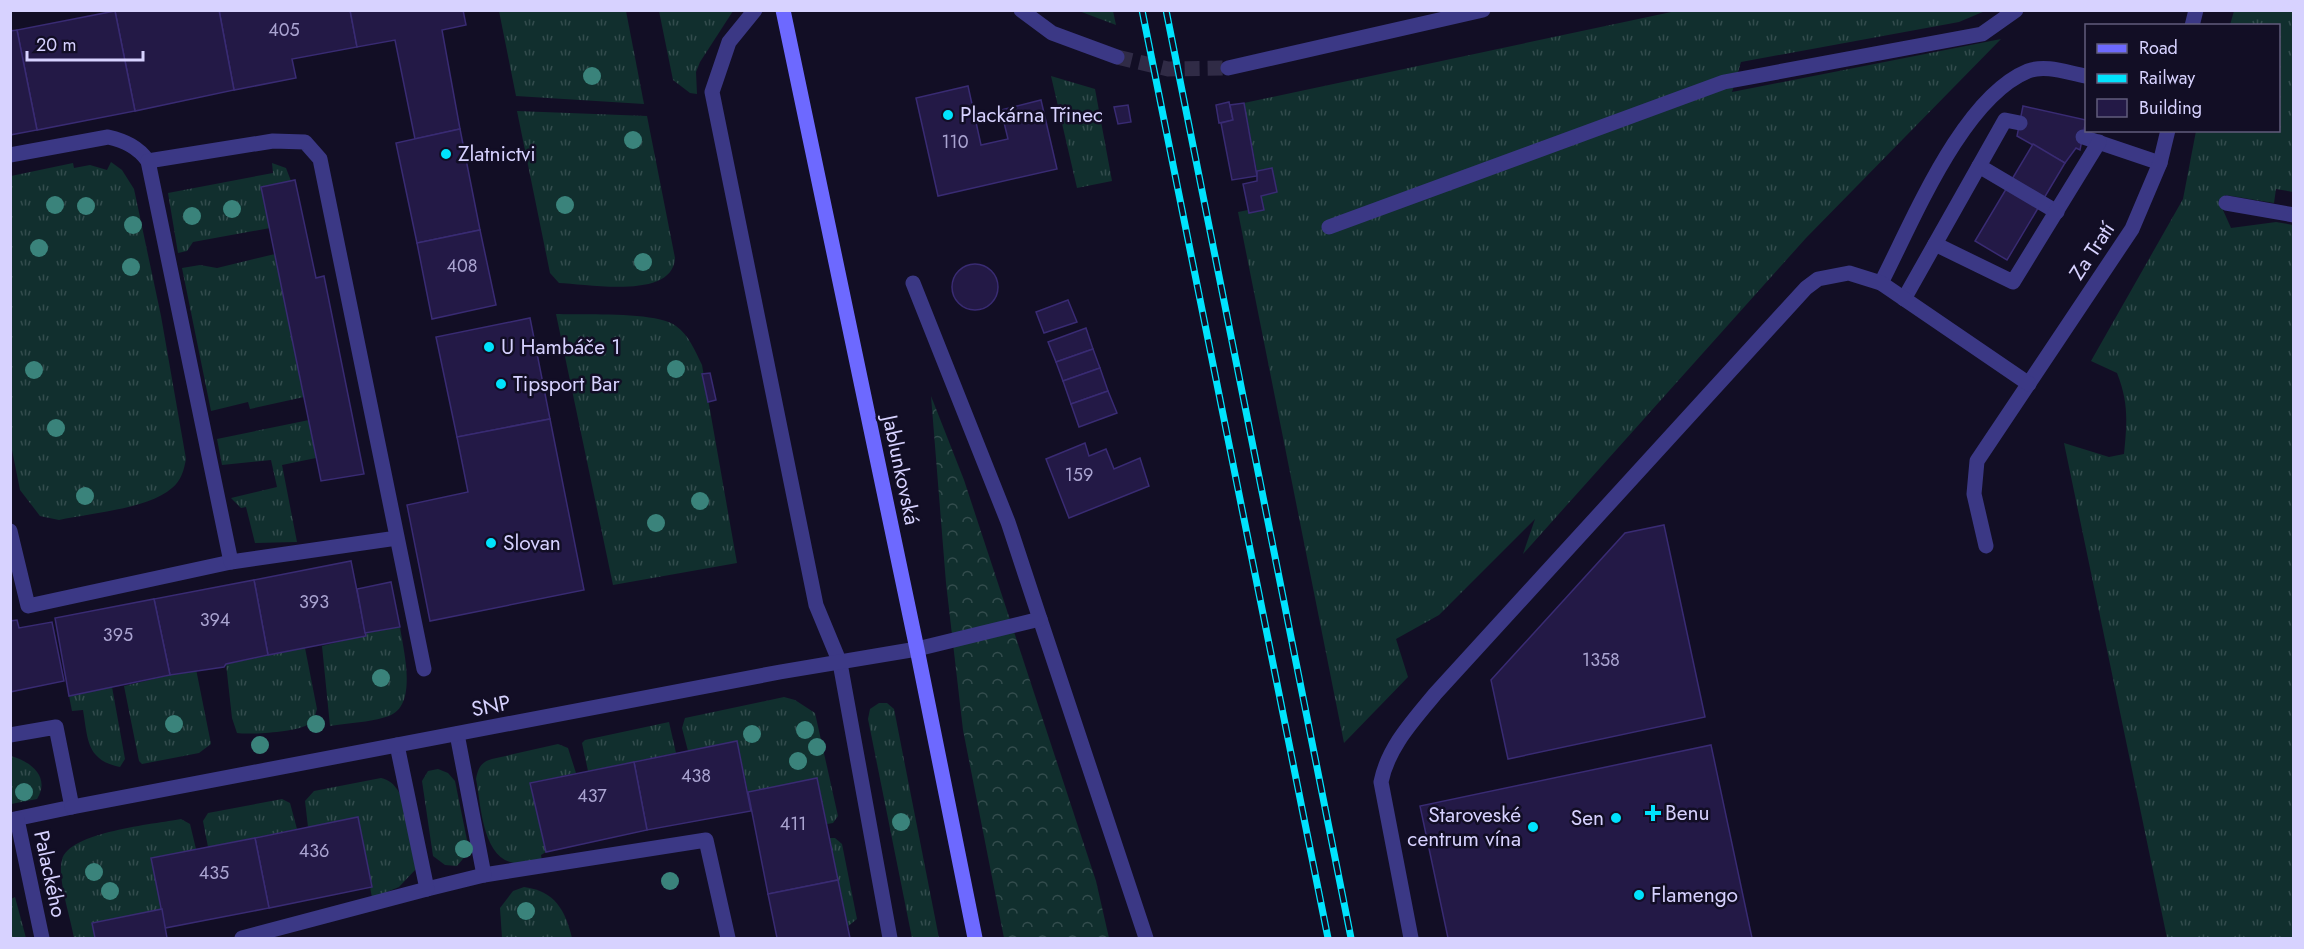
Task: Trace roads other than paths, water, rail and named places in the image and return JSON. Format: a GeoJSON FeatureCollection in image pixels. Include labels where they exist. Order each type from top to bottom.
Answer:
{"type":"FeatureCollection","features":[{"type":"Feature","properties":{"kind":"main road","name":"Jablunkovská"},"geometry":{"type":"LineString","coordinates":[[783,10],[917,649],[975,939]]}},
{"type":"Feature","properties":{"kind":"street"},"geometry":{"type":"LineString","coordinates":[[755,10],[729,42],[712,92],[816,605],[840,663],[890,939]]}},
{"type":"Feature","properties":{"kind":"street"},"geometry":{"type":"LineString","coordinates":[[1021,10],[1052,33],[1117,57]]}},
{"type":"Feature","properties":{"kind":"street"},"geometry":{"type":"LineString","coordinates":[[1228,68],[1483,10]]}},
{"type":"Feature","properties":{"kind":"street"},"geometry":{"type":"LineString","coordinates":[[1329,226],[1724,82],[1982,34],[2016,10]]}},
{"type":"Feature","properties":{"kind":"street"},"geometry":{"type":"LineString","coordinates":[[1881,283],[1954,143],[1987,99],[2009,82],[2035,69],[2042,68],[2085,76]]}},
{"type":"Feature","properties":{"kind":"street"},"geometry":{"type":"LineString","coordinates":[[1904,299],[2005,120],[2020,123]]}},
{"type":"Feature","properties":{"kind":"street","name":"Za Tratí"},"geometry":{"type":"LineString","coordinates":[[1986,546],[1974,494],[1977,461],[2132,229],[2160,163],[2168,132]]}},
{"type":"Feature","properties":{"kind":"street"},"geometry":{"type":"LineString","coordinates":[[10,155],[108,137],[123,140],[142,153],[148,161],[231,562]]}},
{"type":"Feature","properties":{"kind":"street"},"geometry":{"type":"LineString","coordinates":[[2083,137],[2160,163]]}},
{"type":"Feature","properties":{"kind":"street"},"geometry":{"type":"LineString","coordinates":[[148,161],[273,141],[305,142],[320,159],[424,669]]}},
{"type":"Feature","properties":{"kind":"street"},"geometry":{"type":"LineString","coordinates":[[1935,244],[2013,282],[2099,142]]}},
{"type":"Feature","properties":{"kind":"street"},"geometry":{"type":"LineString","coordinates":[[1979,166],[2057,212]]}},
{"type":"Feature","properties":{"kind":"street"},"geometry":{"type":"LineString","coordinates":[[2226,203],[2294,215]]}},
{"type":"Feature","properties":{"kind":"street"},"geometry":{"type":"LineString","coordinates":[[1411,939],[1381,782],[1384,763],[1401,736],[1435,694],[1806,288],[1818,279],[1849,273],[1881,283],[2029,384]]}},
{"type":"Feature","properties":{"kind":"street"},"geometry":{"type":"LineString","coordinates":[[913,283],[1008,522],[1146,939]]}},
{"type":"Feature","properties":{"kind":"street"},"geometry":{"type":"LineString","coordinates":[[10,531],[28,606],[231,562],[397,538]]}},
{"type":"Feature","properties":{"kind":"street","name":"SNP"},"geometry":{"type":"LineString","coordinates":[[14,819],[397,745],[917,649],[1040,619]]}},
{"type":"Feature","properties":{"kind":"street"},"geometry":{"type":"LineString","coordinates":[[10,735],[56,727],[72,807]]}},
{"type":"Feature","properties":{"kind":"street"},"geometry":{"type":"LineString","coordinates":[[458,734],[484,875]]}},
{"type":"Feature","properties":{"kind":"street"},"geometry":{"type":"LineString","coordinates":[[397,745],[427,889]]}},
{"type":"Feature","properties":{"kind":"street","name":"Palackého"},"geometry":{"type":"LineString","coordinates":[[14,819],[42,939]]}},
{"type":"Feature","properties":{"kind":"street"},"geometry":{"type":"LineString","coordinates":[[242,939],[484,875],[706,840],[728,939]]}},
{"type":"Feature","properties":{"kind":"tunnel"},"geometry":{"type":"LineString","coordinates":[[1117,57],[1168,69],[1228,68]]}},
{"type":"Feature","properties":{"kind":"railway"},"geometry":{"type":"LineString","coordinates":[[1142,10],[1328,938]]}},
{"type":"Feature","properties":{"kind":"railway"},"geometry":{"type":"LineString","coordinates":[[1166,10],[1351,938]]}},
{"type":"Feature","properties":{"kind":"place","name":"Plackárna Třinec"},"geometry":{"type":"Point","coordinates":[948,115]}},
{"type":"Feature","properties":{"kind":"place","name":"Zlatnictvi"},"geometry":{"type":"Point","coordinates":[446,154]}},
{"type":"Feature","properties":{"kind":"place","name":"U Hambáče 1"},"geometry":{"type":"Point","coordinates":[489,347]}},
{"type":"Feature","properties":{"kind":"place","name":"Tipsport Bar"},"geometry":{"type":"Point","coordinates":[501,384]}},
{"type":"Feature","properties":{"kind":"place","name":"Slovan"},"geometry":{"type":"Point","coordinates":[491,543]}},
{"type":"Feature","properties":{"kind":"place","name":"Benu"},"geometry":{"type":"Point","coordinates":[1653,813]}},
{"type":"Feature","properties":{"kind":"place","name":"Sen"},"geometry":{"type":"Point","coordinates":[1616,818]}},
{"type":"Feature","properties":{"kind":"place","name":"Staroveské centrum vína"},"geometry":{"type":"Point","coordinates":[1533,827]}},
{"type":"Feature","properties":{"kind":"place","name":"Flamengo"},"geometry":{"type":"Point","coordinates":[1639,895]}}]}
